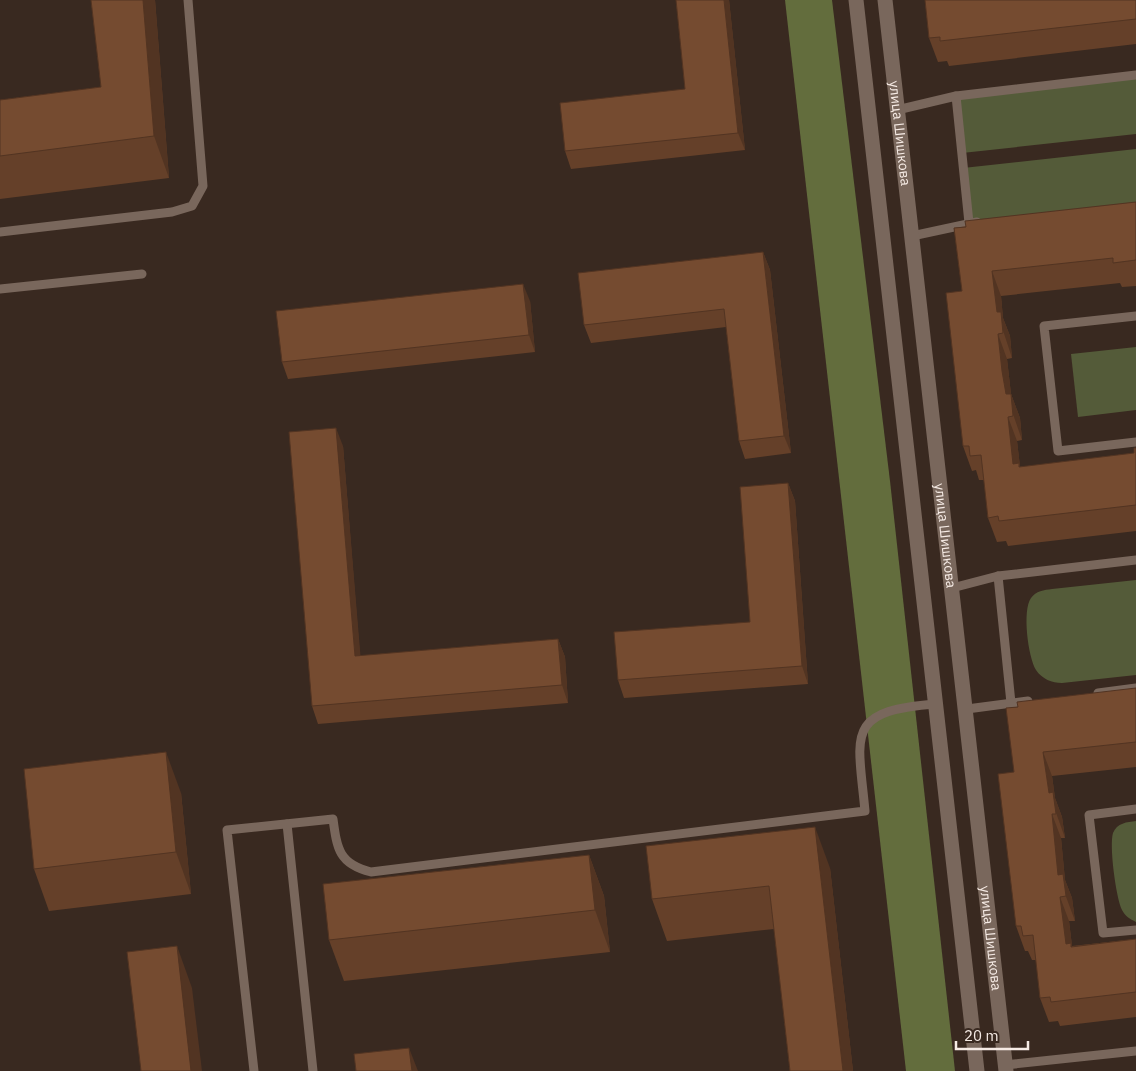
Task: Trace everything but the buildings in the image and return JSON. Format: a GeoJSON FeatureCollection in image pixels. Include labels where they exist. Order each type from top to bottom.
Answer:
{"type":"FeatureCollection","features":[{"type":"Feature","properties":{"kind":"street","name":"улица Шишкова"},"geometry":{"type":"LineString","coordinates":[[856,0],[976,1071]]}},
{"type":"Feature","properties":{"kind":"street","name":"улица Шишкова"},"geometry":{"type":"LineString","coordinates":[[885,0],[1005,1068]]}},
{"type":"Feature","properties":{"kind":"lane"},"geometry":{"type":"LineString","coordinates":[[0,232],[172,212],[192,206],[203,186],[188,0]]}},
{"type":"Feature","properties":{"kind":"lane"},"geometry":{"type":"LineString","coordinates":[[897,110],[956,96],[1136,74]]}},
{"type":"Feature","properties":{"kind":"lane"},"geometry":{"type":"LineString","coordinates":[[956,96],[969,223]]}},
{"type":"Feature","properties":{"kind":"lane"},"geometry":{"type":"LineString","coordinates":[[912,236],[989,220]]}},
{"type":"Feature","properties":{"kind":"lane"},"geometry":{"type":"LineString","coordinates":[[0,289],[142,274]]}},
{"type":"Feature","properties":{"kind":"lane"},"geometry":{"type":"LineString","coordinates":[[1136,316],[1044,326],[1058,451],[1136,442]]}},
{"type":"Feature","properties":{"kind":"lane"},"geometry":{"type":"LineString","coordinates":[[952,588],[998,576],[1136,560]]}},
{"type":"Feature","properties":{"kind":"lane"},"geometry":{"type":"LineString","coordinates":[[998,576],[1011,703]]}},
{"type":"Feature","properties":{"kind":"lane"},"geometry":{"type":"LineString","coordinates":[[1088,694],[1136,688]]}},
{"type":"Feature","properties":{"kind":"lane"},"geometry":{"type":"LineString","coordinates":[[966,709],[1040,700]]}},
{"type":"Feature","properties":{"kind":"lane"},"geometry":{"type":"LineString","coordinates":[[254,1071],[227,830],[333,819],[336,839],[342,857],[354,868],[371,872],[866,811],[859,745],[862,730],[871,720],[882,713],[905,706],[935,704]]}},
{"type":"Feature","properties":{"kind":"lane"},"geometry":{"type":"LineString","coordinates":[[1136,809],[1089,815],[1102,934],[1136,930]]}},
{"type":"Feature","properties":{"kind":"lane"},"geometry":{"type":"LineString","coordinates":[[287,824],[313,1071]]}},
{"type":"Feature","properties":{"kind":"lane"},"geometry":{"type":"LineString","coordinates":[[1005,1068],[1136,1051]]}},
{"type":"Feature","properties":{"kind":"green space"},"geometry":{"type":"Polygon","coordinates":[[[785,0],[832,0],[890,481],[955,1071],[906,1071],[785,0]]]}},
{"type":"Feature","properties":{"kind":"green space"},"geometry":{"type":"Polygon","coordinates":[[[1136,75],[1136,134],[962,153],[956,96],[1136,75]]]}},
{"type":"Feature","properties":{"kind":"green space"},"geometry":{"type":"Polygon","coordinates":[[[1136,149],[1136,203],[969,223],[963,168],[1136,149]]]}},
{"type":"Feature","properties":{"kind":"green space"},"geometry":{"type":"Polygon","coordinates":[[[1136,347],[1136,410],[1078,417],[1071,354],[1136,347]]]}},
{"type":"Feature","properties":{"kind":"green space"},"geometry":{"type":"Polygon","coordinates":[[[1136,580],[1136,675],[1062,683],[1048,680],[1038,673],[1033,664],[1027,634],[1028,604],[1035,594],[1049,589],[1136,580]]]}},
{"type":"Feature","properties":{"kind":"green space"},"geometry":{"type":"Polygon","coordinates":[[[1136,821],[1136,922],[1125,914],[1120,904],[1114,871],[1112,839],[1117,827],[1136,821]]]}}]}
